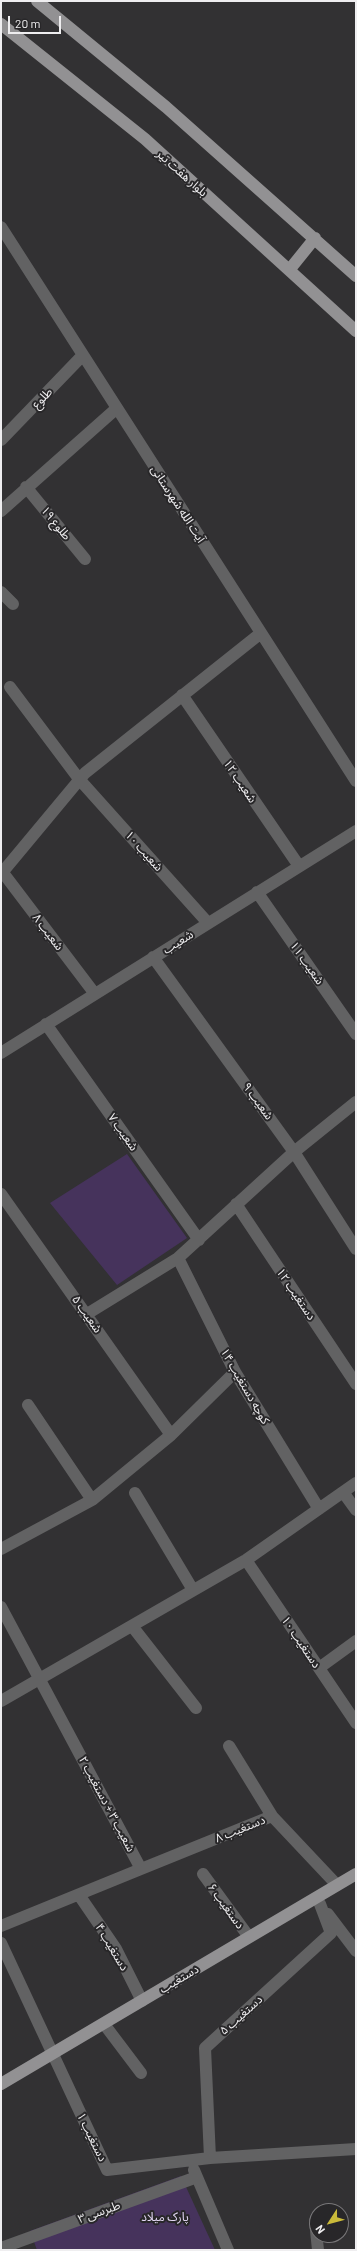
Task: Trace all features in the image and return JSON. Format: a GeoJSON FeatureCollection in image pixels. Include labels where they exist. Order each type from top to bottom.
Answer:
{"type":"FeatureCollection","features":[{"type":"Feature","properties":{"kind":"main road"},"geometry":{"type":"LineString","coordinates":[[37,1],[166,107],[356,276]]}},
{"type":"Feature","properties":{"kind":"main road","name":"بلوار هفت تیر"},"geometry":{"type":"LineString","coordinates":[[1,24],[144,139],[290,269],[356,331]]}},
{"type":"Feature","properties":{"kind":"main road"},"geometry":{"type":"LineString","coordinates":[[290,269],[315,238]]}},
{"type":"Feature","properties":{"kind":"main road","name":"دستغیب"},"geometry":{"type":"LineString","coordinates":[[1,2084],[249,1938],[318,1901],[337,1885],[356,1874]]}},
{"type":"Feature","properties":{"kind":"street","name":"آیت الله شهرستانی"},"geometry":{"type":"LineString","coordinates":[[1,228],[356,781]]}},
{"type":"Feature","properties":{"kind":"street","name":"طلوع"},"geometry":{"type":"LineString","coordinates":[[1,440],[83,356]]}},
{"type":"Feature","properties":{"kind":"street"},"geometry":{"type":"LineString","coordinates":[[1,511],[26,487],[117,408]]}},
{"type":"Feature","properties":{"kind":"street","name":"طلوع ۱۹"},"geometry":{"type":"LineString","coordinates":[[26,487],[85,559]]}},
{"type":"Feature","properties":{"kind":"street"},"geometry":{"type":"LineString","coordinates":[[1,592],[13,604]]}},
{"type":"Feature","properties":{"kind":"street"},"geometry":{"type":"LineString","coordinates":[[2,872],[79,779],[261,633]]}},
{"type":"Feature","properties":{"kind":"street","name":"شعیب ۱۰"},"geometry":{"type":"LineString","coordinates":[[10,687],[79,779],[208,923]]}},
{"type":"Feature","properties":{"kind":"street","name":"شعیب ۱۲"},"geometry":{"type":"LineString","coordinates":[[182,695],[299,866]]}},
{"type":"Feature","properties":{"kind":"street","name":"شعیب"},"geometry":{"type":"LineString","coordinates":[[1,1053],[356,831]]}},
{"type":"Feature","properties":{"kind":"street","name":"شعیب ۸"},"geometry":{"type":"LineString","coordinates":[[2,872],[95,994]]}},
{"type":"Feature","properties":{"kind":"street","name":"شعیب ۱۱"},"geometry":{"type":"LineString","coordinates":[[257,892],[356,1034]]}},
{"type":"Feature","properties":{"kind":"street","name":"شعیب ۹"},"geometry":{"type":"LineString","coordinates":[[153,957],[294,1152],[356,1249]]}},
{"type":"Feature","properties":{"kind":"street","name":"شعیب ۷"},"geometry":{"type":"LineString","coordinates":[[46,1024],[199,1240]]}},
{"type":"Feature","properties":{"kind":"street"},"geometry":{"type":"LineString","coordinates":[[87,1314],[178,1258],[294,1152],[356,1102]]}},
{"type":"Feature","properties":{"kind":"street","name":"شعیب ۵"},"geometry":{"type":"LineString","coordinates":[[1,1194],[171,1435]]}},
{"type":"Feature","properties":{"kind":"street","name":"دستغیب ۱۲"},"geometry":{"type":"LineString","coordinates":[[236,1204],[356,1384]]}},
{"type":"Feature","properties":{"kind":"street","name":"کوچه دستغیب ۱۴"},"geometry":{"type":"LineString","coordinates":[[178,1258],[235,1372],[319,1509]]}},
{"type":"Feature","properties":{"kind":"street"},"geometry":{"type":"LineString","coordinates":[[1,1549],[92,1500],[171,1435],[235,1372]]}},
{"type":"Feature","properties":{"kind":"street"},"geometry":{"type":"LineString","coordinates":[[28,1405],[92,1500]]}},
{"type":"Feature","properties":{"kind":"street"},"geometry":{"type":"LineString","coordinates":[[1,1701],[246,1560],[356,1483]]}},
{"type":"Feature","properties":{"kind":"street"},"geometry":{"type":"LineString","coordinates":[[343,1492],[356,1510]]}},
{"type":"Feature","properties":{"kind":"street"},"geometry":{"type":"LineString","coordinates":[[135,1493],[193,1590]]}},
{"type":"Feature","properties":{"kind":"street","name":"دستغیب ۱۰"},"geometry":{"type":"LineString","coordinates":[[246,1560],[356,1723]]}},
{"type":"Feature","properties":{"kind":"street","name":"شعیب ۳ + دستغیب ۲"},"geometry":{"type":"LineString","coordinates":[[1,1607],[141,1868]]}},
{"type":"Feature","properties":{"kind":"street"},"geometry":{"type":"LineString","coordinates":[[132,1626],[196,1708]]}},
{"type":"Feature","properties":{"kind":"street"},"geometry":{"type":"LineString","coordinates":[[319,1668],[356,1641]]}},
{"type":"Feature","properties":{"kind":"street"},"geometry":{"type":"LineString","coordinates":[[229,1746],[272,1816]]}},
{"type":"Feature","properties":{"kind":"street","name":"دستغیب ۸"},"geometry":{"type":"LineString","coordinates":[[141,1868],[272,1816],[337,1885]]}},
{"type":"Feature","properties":{"kind":"street"},"geometry":{"type":"LineString","coordinates":[[1,1926],[79,1895],[141,1868]]}},
{"type":"Feature","properties":{"kind":"street","name":"دستغیب ۶"},"geometry":{"type":"LineString","coordinates":[[203,1874],[249,1938]]}},
{"type":"Feature","properties":{"kind":"street","name":"دستغیب ۴"},"geometry":{"type":"LineString","coordinates":[[79,1895],[116,1950],[142,2001]]}},
{"type":"Feature","properties":{"kind":"street"},"geometry":{"type":"LineString","coordinates":[[318,1901],[356,1951]]}},
{"type":"Feature","properties":{"kind":"street","name":"دستغیب ۵"},"geometry":{"type":"LineString","coordinates":[[210,2158],[205,2048],[331,1933],[318,1901]]}},
{"type":"Feature","properties":{"kind":"street"},"geometry":{"type":"LineString","coordinates":[[1,1944],[52,2054]]}},
{"type":"Feature","properties":{"kind":"street"},"geometry":{"type":"LineString","coordinates":[[104,2024],[140,2073]]}},
{"type":"Feature","properties":{"kind":"street","name":"دستغیب ۱"},"geometry":{"type":"LineString","coordinates":[[52,2054],[107,2170],[210,2158],[356,2149]]}},
{"type":"Feature","properties":{"kind":"street"},"geometry":{"type":"LineString","coordinates":[[190,2160],[228,2250]]}},
{"type":"Feature","properties":{"kind":"street","name":"طبرسی ۳"},"geometry":{"type":"LineString","coordinates":[[1,2248],[197,2177]]}},
{"type":"Feature","properties":{"kind":"green space"},"geometry":{"type":"Polygon","coordinates":[[[127,1154],[187,1238],[117,1285],[50,1203],[127,1154]]]}},
{"type":"Feature","properties":{"kind":"green space","name":"پارک میلاد"},"geometry":{"type":"Polygon","coordinates":[[[181,2176],[215,2250],[37,2250],[30,2231],[181,2176]]]}}]}
